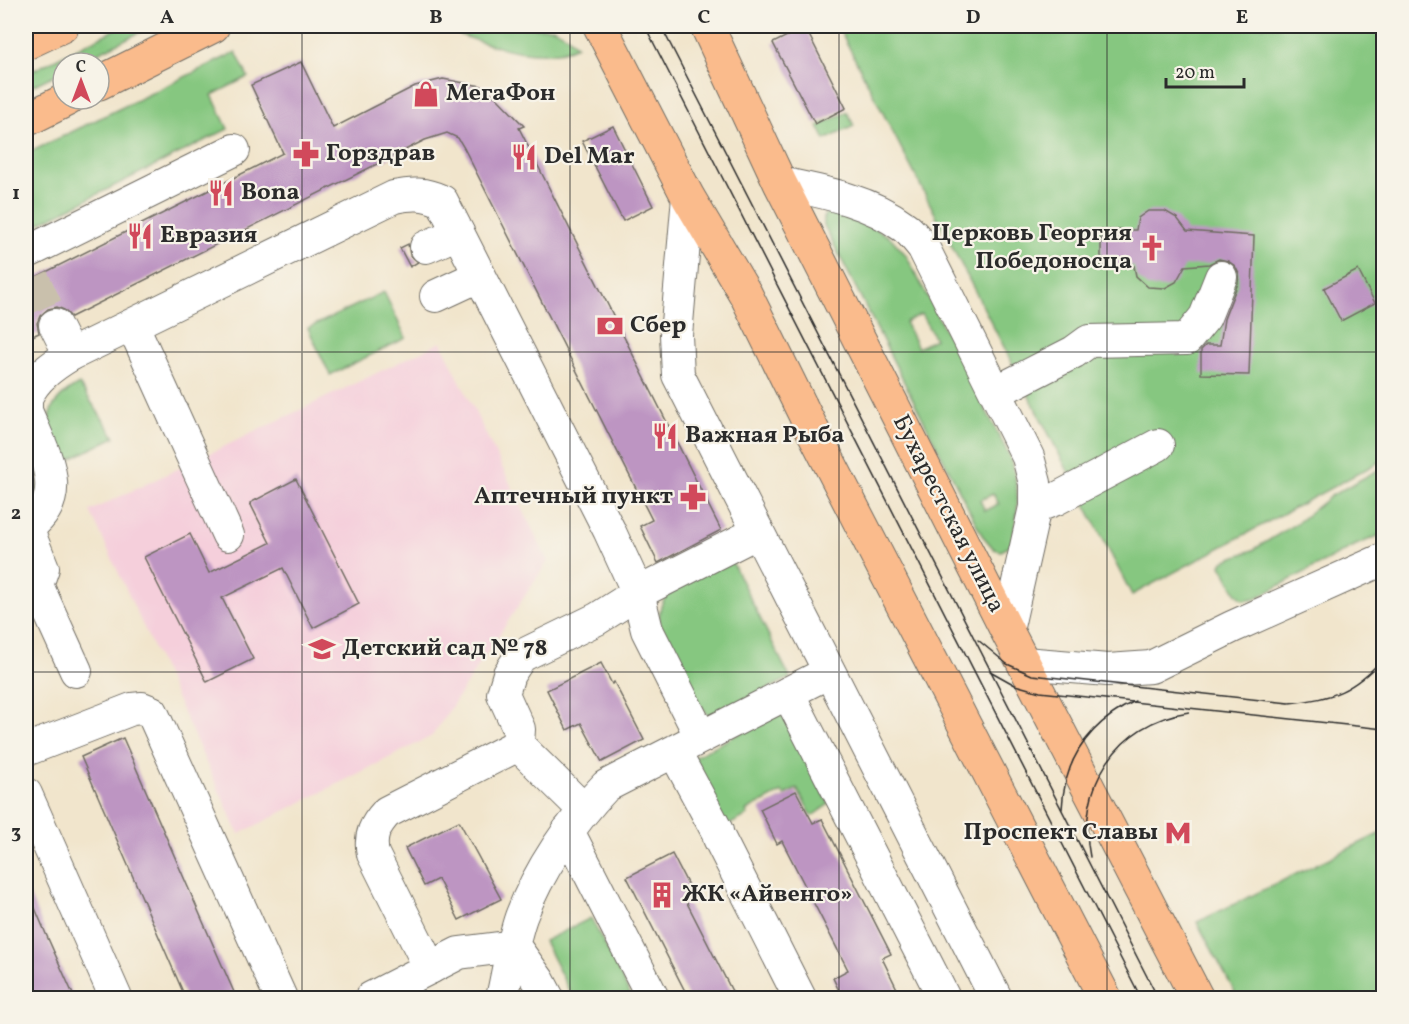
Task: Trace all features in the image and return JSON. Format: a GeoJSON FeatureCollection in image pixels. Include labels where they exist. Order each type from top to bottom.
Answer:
{"type":"FeatureCollection","features":[{"type":"Feature","properties":{"kind":"main road"},"geometry":{"type":"LineString","coordinates":[[26,43],[62,26]]}},
{"type":"Feature","properties":{"kind":"main road"},"geometry":{"type":"LineString","coordinates":[[111,77],[213,26]]}},
{"type":"Feature","properties":{"kind":"main road"},"geometry":{"type":"LineString","coordinates":[[600,26],[688,197],[746,295],[812,429],[1105,999]]}},
{"type":"Feature","properties":{"kind":"main road","name":"Бухарестская улица"},"geometry":{"type":"LineString","coordinates":[[707,26],[780,183],[1197,999]]}},
{"type":"Feature","properties":{"kind":"main road"},"geometry":{"type":"LineString","coordinates":[[26,120],[51,108]]}},
{"type":"Feature","properties":{"kind":"street"},"geometry":{"type":"LineString","coordinates":[[28,265],[234,150]]}},
{"type":"Feature","properties":{"kind":"street"},"geometry":{"type":"LineString","coordinates":[[780,183],[835,195],[868,207],[904,226],[922,247],[996,392],[1028,457],[1035,483],[1035,507],[1007,631]]}},
{"type":"Feature","properties":{"kind":"street"},"geometry":{"type":"LineString","coordinates":[[76,671],[31,586],[43,568],[26,529],[42,516],[49,504],[52,482],[50,471],[26,411],[26,399],[32,385],[43,374],[70,355],[394,197],[411,193],[426,194],[442,201],[584,479],[638,593],[647,630],[718,835],[800,999]]}},
{"type":"Feature","properties":{"kind":"street"},"geometry":{"type":"LineString","coordinates":[[688,197],[680,284],[676,368],[996,999]]}},
{"type":"Feature","properties":{"kind":"street"},"geometry":{"type":"LineString","coordinates":[[426,248],[458,233]]}},
{"type":"Feature","properties":{"kind":"street"},"geometry":{"type":"LineString","coordinates":[[436,296],[479,276]]}},
{"type":"Feature","properties":{"kind":"street"},"geometry":{"type":"LineString","coordinates":[[996,392],[1074,352],[1089,341],[1187,339],[1204,317],[1221,277]]}},
{"type":"Feature","properties":{"kind":"street"},"geometry":{"type":"LineString","coordinates":[[56,325],[70,355]]}},
{"type":"Feature","properties":{"kind":"street"},"geometry":{"type":"LineString","coordinates":[[133,326],[228,535]]}},
{"type":"Feature","properties":{"kind":"street"},"geometry":{"type":"LineString","coordinates":[[1035,507],[1056,499],[1158,445]]}},
{"type":"Feature","properties":{"kind":"street"},"geometry":{"type":"LineString","coordinates":[[653,999],[642,952],[623,909],[575,820],[518,745],[519,729],[503,694],[509,674],[521,656],[597,619],[638,593],[758,532]]}},
{"type":"Feature","properties":{"kind":"street"},"geometry":{"type":"LineString","coordinates":[[1024,663],[1108,670],[1151,667],[1232,627],[1383,559]]}},
{"type":"Feature","properties":{"kind":"street"},"geometry":{"type":"LineString","coordinates":[[502,999],[521,919],[530,896],[575,820],[606,786],[829,672]]}},
{"type":"Feature","properties":{"kind":"street"},"geometry":{"type":"LineString","coordinates":[[788,693],[933,995]]}},
{"type":"Feature","properties":{"kind":"street"},"geometry":{"type":"LineString","coordinates":[[26,750],[132,709],[142,708],[152,712],[281,999]]}},
{"type":"Feature","properties":{"kind":"street"},"geometry":{"type":"LineString","coordinates":[[430,968],[372,854],[370,842],[372,831],[387,812],[518,745]]}},
{"type":"Feature","properties":{"kind":"street"},"geometry":{"type":"LineString","coordinates":[[26,794],[116,999]]}},
{"type":"Feature","properties":{"kind":"street"},"geometry":{"type":"LineString","coordinates":[[371,999],[459,953],[514,946]]}},
{"type":"Feature","properties":{"kind":"street"},"geometry":{"type":"LineString","coordinates":[[514,946],[539,981],[548,999]]}},
{"type":"Feature","properties":{"kind":"shaded area","name":"Детский сад № 78"},"geometry":{"type":"Polygon","coordinates":[[[441,342],[548,561],[432,736],[239,834],[90,511],[441,342]]]}},
{"type":"Feature","properties":{"kind":"green space"},"geometry":{"type":"Polygon","coordinates":[[[122,26],[152,26],[102,51],[72,51],[122,26]]]}},
{"type":"Feature","properties":{"kind":"green space"},"geometry":{"type":"Polygon","coordinates":[[[439,26],[553,28],[566,35],[577,46],[545,53],[526,52],[471,39],[439,26]]]}},
{"type":"Feature","properties":{"kind":"green space"},"geometry":{"type":"Polygon","coordinates":[[[838,26],[1383,26],[1383,460],[1132,595],[838,26]]]}},
{"type":"Feature","properties":{"kind":"green space"},"geometry":{"type":"Polygon","coordinates":[[[236,52],[248,77],[212,95],[228,129],[26,230],[26,154],[236,52]]]}},
{"type":"Feature","properties":{"kind":"green space"},"geometry":{"type":"Polygon","coordinates":[[[51,62],[51,77],[26,89],[26,74],[51,62]]]}},
{"type":"Feature","properties":{"kind":"green space"},"geometry":{"type":"Polygon","coordinates":[[[847,112],[854,126],[825,140],[818,126],[847,112]]]}},
{"type":"Feature","properties":{"kind":"green space"},"geometry":{"type":"Polygon","coordinates":[[[833,210],[878,230],[891,238],[906,255],[1009,455],[1017,490],[1016,522],[1011,546],[1001,551],[994,549],[982,535],[824,225],[824,215],[833,210]],[[921,314],[905,322],[918,348],[935,339],[921,314]],[[993,494],[980,500],[985,511],[999,504],[993,494]]]}},
{"type":"Feature","properties":{"kind":"green space"},"geometry":{"type":"Polygon","coordinates":[[[384,292],[406,338],[330,375],[308,328],[384,292]]]}},
{"type":"Feature","properties":{"kind":"green space"},"geometry":{"type":"Polygon","coordinates":[[[79,384],[115,437],[61,464],[52,439],[49,418],[57,401],[79,384]]]}},
{"type":"Feature","properties":{"kind":"green space"},"geometry":{"type":"Polygon","coordinates":[[[26,454],[29,454],[38,489],[26,514],[26,454]]]}},
{"type":"Feature","properties":{"kind":"green space"},"geometry":{"type":"Polygon","coordinates":[[[1383,467],[1383,534],[1356,545],[1256,598],[1244,600],[1237,594],[1221,565],[1223,561],[1253,550],[1297,523],[1331,496],[1383,467]]]}},
{"type":"Feature","properties":{"kind":"green space"},"geometry":{"type":"Polygon","coordinates":[[[731,560],[790,678],[713,716],[708,716],[671,657],[660,623],[660,608],[667,596],[681,585],[731,560]]]}},
{"type":"Feature","properties":{"kind":"green space"},"geometry":{"type":"Polygon","coordinates":[[[775,715],[783,716],[829,804],[812,816],[797,789],[784,795],[782,792],[746,811],[748,815],[723,828],[692,758],[775,715]]]}},
{"type":"Feature","properties":{"kind":"green space"},"geometry":{"type":"Polygon","coordinates":[[[1383,832],[1383,998],[1238,998],[1197,922],[1383,832]]]}},
{"type":"Feature","properties":{"kind":"green space"},"geometry":{"type":"Polygon","coordinates":[[[591,918],[632,998],[573,998],[544,941],[591,918]]]}},
{"type":"Feature","properties":{"kind":"building"},"geometry":{"type":"Polygon","coordinates":[[[805,27],[846,108],[815,124],[773,43],[805,27]]]}},
{"type":"Feature","properties":{"kind":"building"},"geometry":{"type":"Polygon","coordinates":[[[301,62],[333,128],[415,86],[443,79],[481,86],[497,98],[524,126],[519,128],[721,530],[658,563],[640,526],[652,520],[464,148],[458,138],[447,133],[425,140],[71,317],[57,307],[48,309],[40,316],[37,323],[39,333],[26,339],[26,282],[283,153],[251,85],[301,62]]]}},
{"type":"Feature","properties":{"kind":"building"},"geometry":{"type":"Polygon","coordinates":[[[613,126],[653,206],[623,221],[582,141],[613,126]]]}},
{"type":"Feature","properties":{"kind":"building"},"geometry":{"type":"Polygon","coordinates":[[[1148,211],[1165,211],[1177,218],[1187,231],[1254,236],[1249,375],[1201,374],[1201,350],[1206,345],[1220,345],[1224,319],[1238,283],[1239,274],[1235,266],[1219,259],[1209,264],[1185,266],[1176,282],[1165,288],[1148,287],[1136,276],[1134,266],[1101,266],[1101,230],[1136,230],[1138,218],[1148,211]]]}},
{"type":"Feature","properties":{"kind":"building"},"geometry":{"type":"Polygon","coordinates":[[[408,244],[410,255],[418,262],[410,267],[400,248],[408,244]]]}},
{"type":"Feature","properties":{"kind":"building"},"geometry":{"type":"Polygon","coordinates":[[[1358,270],[1375,303],[1341,321],[1324,288],[1358,270]]]}},
{"type":"Feature","properties":{"kind":"building"},"geometry":{"type":"Polygon","coordinates":[[[296,479],[359,604],[313,628],[283,568],[222,598],[253,659],[207,682],[144,557],[190,534],[209,573],[270,543],[250,503],[296,479]]]}},
{"type":"Feature","properties":{"kind":"building"},"geometry":{"type":"Polygon","coordinates":[[[601,663],[612,684],[614,682],[644,740],[602,762],[581,723],[567,730],[547,690],[601,663]]]}},
{"type":"Feature","properties":{"kind":"building"},"geometry":{"type":"Polygon","coordinates":[[[123,738],[237,999],[186,999],[81,757],[123,738]]]}},
{"type":"Feature","properties":{"kind":"building"},"geometry":{"type":"Polygon","coordinates":[[[796,791],[813,823],[822,819],[891,954],[882,958],[902,999],[843,999],[833,978],[848,970],[782,841],[777,844],[760,809],[796,791]]]}},
{"type":"Feature","properties":{"kind":"building"},"geometry":{"type":"Polygon","coordinates":[[[459,821],[501,899],[459,920],[438,879],[424,886],[405,848],[459,821]]]}},
{"type":"Feature","properties":{"kind":"building"},"geometry":{"type":"Polygon","coordinates":[[[672,854],[692,893],[684,897],[736,999],[689,999],[627,877],[672,854]]]}},
{"type":"Feature","properties":{"kind":"building"},"geometry":{"type":"Polygon","coordinates":[[[26,887],[46,934],[75,999],[26,999],[26,887]]]}},
{"type":"Feature","properties":{"kind":"tunnel"},"geometry":{"type":"LineString","coordinates":[[33,278],[55,325]]}},
{"type":"Feature","properties":{"kind":"tram line"},"geometry":{"type":"LineString","coordinates":[[645,26],[1141,998]]}},
{"type":"Feature","properties":{"kind":"tram line"},"geometry":{"type":"LineString","coordinates":[[661,26],[1158,998]]}},
{"type":"Feature","properties":{"kind":"tram line"},"geometry":{"type":"LineString","coordinates":[[978,640],[1007,664],[1032,675],[1289,703],[1330,696],[1352,686],[1384,658]]}},
{"type":"Feature","properties":{"kind":"tram line"},"geometry":{"type":"LineString","coordinates":[[990,671],[1015,685],[1040,692],[1384,729]]}},
{"type":"Feature","properties":{"kind":"tram line"},"geometry":{"type":"LineString","coordinates":[[1062,809],[1068,774],[1082,744],[1105,720],[1135,701]]}},
{"type":"Feature","properties":{"kind":"tram line"},"geometry":{"type":"LineString","coordinates":[[1090,857],[1087,831],[1089,807],[1096,783],[1107,762],[1122,744],[1141,729],[1164,718],[1189,712]]}},
{"type":"Feature","properties":{"kind":"place","name":"МегаФон"},"geometry":{"type":"Point","coordinates":[426,94]}},
{"type":"Feature","properties":{"kind":"place","name":"Горздрав"},"geometry":{"type":"Point","coordinates":[306,154]}},
{"type":"Feature","properties":{"kind":"place","name":"Del Mar"},"geometry":{"type":"Point","coordinates":[524,157]}},
{"type":"Feature","properties":{"kind":"place","name":"Bona"},"geometry":{"type":"Point","coordinates":[221,193]}},
{"type":"Feature","properties":{"kind":"place","name":"Евразия"},"geometry":{"type":"Point","coordinates":[140,236]}},
{"type":"Feature","properties":{"kind":"place","name":"Церковь Георгия Победоносца"},"geometry":{"type":"Point","coordinates":[1152,248]}},
{"type":"Feature","properties":{"kind":"place","name":"Сбер"},"geometry":{"type":"Point","coordinates":[610,326]}},
{"type":"Feature","properties":{"kind":"place","name":"Важная Рыба"},"geometry":{"type":"Point","coordinates":[665,436]}},
{"type":"Feature","properties":{"kind":"place","name":"Аптечный пункт"},"geometry":{"type":"Point","coordinates":[693,497]}},
{"type":"Feature","properties":{"kind":"place","name":"Детский сад № 78"},"geometry":{"type":"Point","coordinates":[322,649]}},
{"type":"Feature","properties":{"kind":"place","name":"Проспект Славы"},"geometry":{"type":"Point","coordinates":[1178,833]}},
{"type":"Feature","properties":{"kind":"place","name":"ЖК «Айвенго»"},"geometry":{"type":"Point","coordinates":[662,895]}}]}
